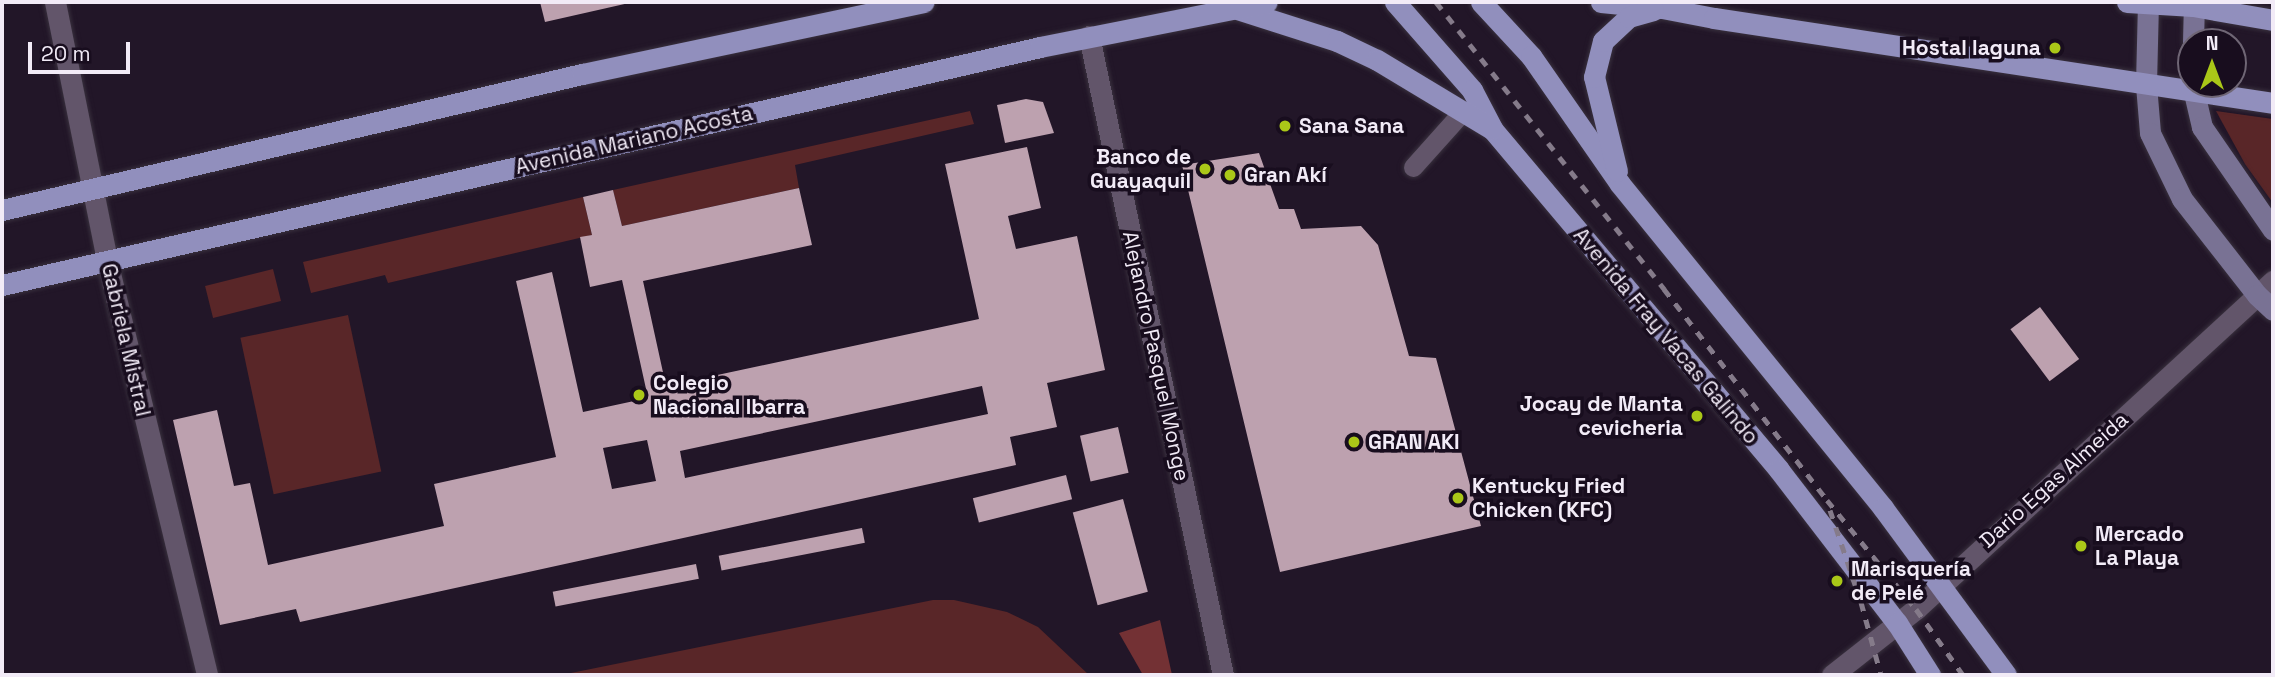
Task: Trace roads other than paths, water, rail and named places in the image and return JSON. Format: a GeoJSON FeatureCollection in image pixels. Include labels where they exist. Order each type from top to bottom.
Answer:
{"type":"FeatureCollection","features":[{"type":"Feature","properties":{"kind":"main road"},"geometry":{"type":"LineString","coordinates":[[2,210],[582,74],[923,2]]}},
{"type":"Feature","properties":{"kind":"main road","name":"Avenida Mariano Acosta"},"geometry":{"type":"LineString","coordinates":[[2,285],[1089,36],[1267,2]]}},
{"type":"Feature","properties":{"kind":"main road","name":"Avenida Fray Vacas Galindo"},"geometry":{"type":"LineString","coordinates":[[1395,2],[1472,90],[1493,130],[1779,470],[1897,623],[1930,675]]}},
{"type":"Feature","properties":{"kind":"main road"},"geometry":{"type":"LineString","coordinates":[[1481,2],[1531,56],[1620,184],[1883,508],[2006,675]]}},
{"type":"Feature","properties":{"kind":"main road"},"geometry":{"type":"LineString","coordinates":[[1601,2],[1716,10],[2146,85],[2177,86]]}},
{"type":"Feature","properties":{"kind":"main road"},"geometry":{"type":"LineString","coordinates":[[2141,3],[2193,4],[2273,20]]}},
{"type":"Feature","properties":{"kind":"main road"},"geometry":{"type":"LineString","coordinates":[[1620,184],[1594,77],[1603,41],[1629,17],[1661,8]]}},
{"type":"Feature","properties":{"kind":"main road"},"geometry":{"type":"LineString","coordinates":[[1235,9],[1337,41],[1493,130]]}},
{"type":"Feature","properties":{"kind":"main road"},"geometry":{"type":"LineString","coordinates":[[2247,98],[2273,103]]}},
{"type":"Feature","properties":{"kind":"street","name":"Gabriela Mistral"},"geometry":{"type":"LineString","coordinates":[[55,2],[107,261],[206,675]]}},
{"type":"Feature","properties":{"kind":"street"},"geometry":{"type":"LineString","coordinates":[[2141,3],[2150,133],[2182,199],[2265,288],[2273,310]]}},
{"type":"Feature","properties":{"kind":"street"},"geometry":{"type":"LineString","coordinates":[[2193,4],[2193,28]]}},
{"type":"Feature","properties":{"kind":"street","name":"Alejandro Pasquel Monge"},"geometry":{"type":"LineString","coordinates":[[1089,36],[1223,675]]}},
{"type":"Feature","properties":{"kind":"street"},"geometry":{"type":"LineString","coordinates":[[2195,98],[2202,127],[2273,230]]}},
{"type":"Feature","properties":{"kind":"street","name":"Dario Egas Almeida"},"geometry":{"type":"LineString","coordinates":[[1832,675],[1897,623],[2265,288]]}},
{"type":"Feature","properties":{"kind":"lane"},"geometry":{"type":"LineString","coordinates":[[1413,167],[1463,111]]}},
{"type":"Feature","properties":{"kind":"railway"},"geometry":{"type":"LineString","coordinates":[[1436,2],[1827,500],[1916,609],[1963,675]]}},
{"type":"Feature","properties":{"kind":"railway"},"geometry":{"type":"LineString","coordinates":[[1830,510],[1861,602],[1881,675]]}},
{"type":"Feature","properties":{"kind":"place","name":"Hostal laguna"},"geometry":{"type":"Point","coordinates":[2055,48]}},
{"type":"Feature","properties":{"kind":"place","name":"Sana Sana"},"geometry":{"type":"Point","coordinates":[1285,126]}},
{"type":"Feature","properties":{"kind":"place","name":"Banco de Guayaquil"},"geometry":{"type":"Point","coordinates":[1205,169]}},
{"type":"Feature","properties":{"kind":"place","name":"Gran Akí"},"geometry":{"type":"Point","coordinates":[1230,175]}},
{"type":"Feature","properties":{"kind":"place","name":"Colegio Nacional Ibarra"},"geometry":{"type":"Point","coordinates":[639,395]}},
{"type":"Feature","properties":{"kind":"place","name":"Jocay de Manta cevicheria"},"geometry":{"type":"Point","coordinates":[1697,416]}},
{"type":"Feature","properties":{"kind":"place","name":"GRAN AKI"},"geometry":{"type":"Point","coordinates":[1354,442]}},
{"type":"Feature","properties":{"kind":"place","name":"Kentucky Fried Chicken (KFC)"},"geometry":{"type":"Point","coordinates":[1458,498]}},
{"type":"Feature","properties":{"kind":"place","name":"Mercado La Playa"},"geometry":{"type":"Point","coordinates":[2081,546]}},
{"type":"Feature","properties":{"kind":"place","name":"Marisquería de Pelé"},"geometry":{"type":"Point","coordinates":[1837,581]}}]}
